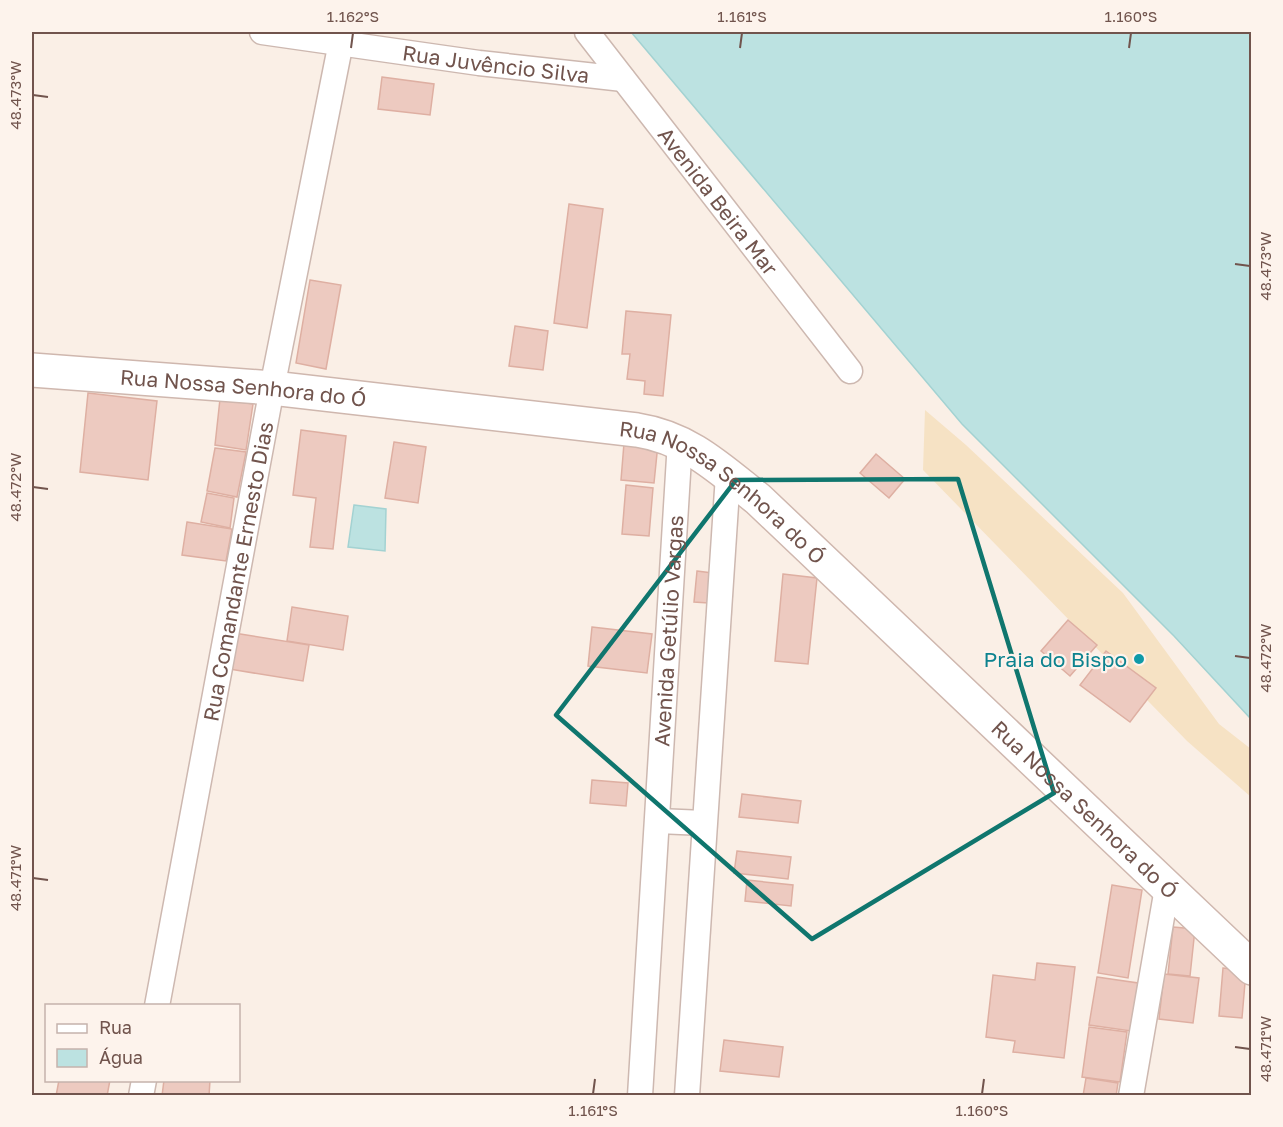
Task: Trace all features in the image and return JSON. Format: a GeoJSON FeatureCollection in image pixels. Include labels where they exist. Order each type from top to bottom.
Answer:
{"type":"FeatureCollection","features":[{"type":"Feature","properties":{"kind":"main road","name":"Rua Nossa Senhora do Ó"},"geometry":{"type":"LineString","coordinates":[[32,370],[272,387],[637,430],[660,434],[680,441],[758,499],[1251,968]]}},
{"type":"Feature","properties":{"kind":"street","name":"Rua Juvêncio Silva"},"geometry":{"type":"LineString","coordinates":[[262,32],[342,37],[479,63],[623,79]]}},
{"type":"Feature","properties":{"kind":"street","name":"Avenida Beira Mar"},"geometry":{"type":"LineString","coordinates":[[587,32],[850,371]]}},
{"type":"Feature","properties":{"kind":"street","name":"Rua Comandante Ernesto Dias"},"geometry":{"type":"LineString","coordinates":[[157,1004],[272,387],[342,37]]}},
{"type":"Feature","properties":{"kind":"street","name":"Avenida Getúlio Vargas"},"geometry":{"type":"LineString","coordinates":[[640,1095],[680,441]]}},
{"type":"Feature","properties":{"kind":"street"},"geometry":{"type":"LineString","coordinates":[[687,1095],[728,475]]}},
{"type":"Feature","properties":{"kind":"street"},"geometry":{"type":"LineString","coordinates":[[658,821],[704,824]]}},
{"type":"Feature","properties":{"kind":"street"},"geometry":{"type":"LineString","coordinates":[[1131,1095],[1167,888]]}},
{"type":"Feature","properties":{"kind":"highlighted area"},"geometry":{"type":"Polygon","coordinates":[[[958,479],[1054,793],[812,939],[556,715],[736,480],[958,479]]]}},
{"type":"Feature","properties":{"kind":"sand","name":"Praia do Bispo"},"geometry":{"type":"Polygon","coordinates":[[[925,410],[966,445],[1123,593],[1219,724],[1251,749],[1251,797],[1187,741],[923,470],[925,410]]]}},
{"type":"Feature","properties":{"kind":"water"},"geometry":{"type":"Polygon","coordinates":[[[631,32],[1251,32],[1251,719],[1174,636],[962,424],[631,32]]]}},
{"type":"Feature","properties":{"kind":"water"},"geometry":{"type":"Polygon","coordinates":[[[354,505],[386,509],[385,551],[348,547],[354,505]]]}},
{"type":"Feature","properties":{"kind":"building"},"geometry":{"type":"Polygon","coordinates":[[[382,77],[434,84],[430,115],[378,109],[382,77]]]}},
{"type":"Feature","properties":{"kind":"building"},"geometry":{"type":"Polygon","coordinates":[[[569,204],[603,209],[587,328],[554,323],[569,204]]]}},
{"type":"Feature","properties":{"kind":"building"},"geometry":{"type":"Polygon","coordinates":[[[310,280],[341,285],[326,369],[296,363],[310,280]]]}},
{"type":"Feature","properties":{"kind":"building"},"geometry":{"type":"Polygon","coordinates":[[[626,311],[671,315],[663,396],[644,394],[645,381],[627,379],[630,354],[622,354],[626,311]]]}},
{"type":"Feature","properties":{"kind":"building"},"geometry":{"type":"Polygon","coordinates":[[[515,326],[548,331],[543,370],[509,366],[515,326]]]}},
{"type":"Feature","properties":{"kind":"building"},"geometry":{"type":"Polygon","coordinates":[[[88,393],[157,401],[148,480],[80,472],[88,393]]]}},
{"type":"Feature","properties":{"kind":"building"},"geometry":{"type":"Polygon","coordinates":[[[220,399],[253,404],[246,450],[215,445],[220,399]]]}},
{"type":"Feature","properties":{"kind":"building"},"geometry":{"type":"Polygon","coordinates":[[[301,430],[346,436],[333,549],[310,547],[316,498],[293,495],[301,430]]]}},
{"type":"Feature","properties":{"kind":"building"},"geometry":{"type":"Polygon","coordinates":[[[625,431],[659,434],[654,483],[621,480],[625,431]]]}},
{"type":"Feature","properties":{"kind":"building"},"geometry":{"type":"Polygon","coordinates":[[[394,442],[426,447],[418,503],[385,498],[394,442]]]}},
{"type":"Feature","properties":{"kind":"building"},"geometry":{"type":"Polygon","coordinates":[[[215,448],[246,452],[237,497],[207,491],[215,448]]]}},
{"type":"Feature","properties":{"kind":"building"},"geometry":{"type":"Polygon","coordinates":[[[876,454],[905,479],[889,498],[860,473],[876,454]]]}},
{"type":"Feature","properties":{"kind":"building"},"geometry":{"type":"Polygon","coordinates":[[[626,485],[653,488],[649,536],[622,534],[626,485]]]}},
{"type":"Feature","properties":{"kind":"building"},"geometry":{"type":"Polygon","coordinates":[[[207,493],[234,498],[230,528],[201,522],[207,493]]]}},
{"type":"Feature","properties":{"kind":"building"},"geometry":{"type":"Polygon","coordinates":[[[187,522],[232,529],[226,561],[182,555],[187,522]]]}},
{"type":"Feature","properties":{"kind":"building"},"geometry":{"type":"Polygon","coordinates":[[[697,571],[712,573],[708,603],[694,602],[697,571]]]}},
{"type":"Feature","properties":{"kind":"building"},"geometry":{"type":"Polygon","coordinates":[[[783,574],[817,578],[808,664],[775,661],[783,574]]]}},
{"type":"Feature","properties":{"kind":"building"},"geometry":{"type":"Polygon","coordinates":[[[292,607],[348,616],[343,650],[287,641],[292,607]]]}},
{"type":"Feature","properties":{"kind":"building"},"geometry":{"type":"Polygon","coordinates":[[[1068,620],[1097,645],[1070,676],[1041,651],[1068,620]]]}},
{"type":"Feature","properties":{"kind":"building"},"geometry":{"type":"Polygon","coordinates":[[[592,627],[652,634],[647,673],[588,666],[592,627]]]}},
{"type":"Feature","properties":{"kind":"building"},"geometry":{"type":"Polygon","coordinates":[[[234,633],[309,645],[303,681],[229,669],[234,633]]]}},
{"type":"Feature","properties":{"kind":"building"},"geometry":{"type":"Polygon","coordinates":[[[1106,651],[1156,688],[1130,722],[1080,685],[1106,651]]]}},
{"type":"Feature","properties":{"kind":"building"},"geometry":{"type":"Polygon","coordinates":[[[592,780],[628,783],[626,806],[590,803],[592,780]]]}},
{"type":"Feature","properties":{"kind":"building"},"geometry":{"type":"Polygon","coordinates":[[[742,794],[801,801],[798,823],[739,817],[742,794]]]}},
{"type":"Feature","properties":{"kind":"building"},"geometry":{"type":"Polygon","coordinates":[[[737,851],[791,857],[788,879],[734,873],[737,851]]]}},
{"type":"Feature","properties":{"kind":"building"},"geometry":{"type":"Polygon","coordinates":[[[747,880],[793,885],[791,906],[745,901],[747,880]]]}},
{"type":"Feature","properties":{"kind":"building"},"geometry":{"type":"Polygon","coordinates":[[[1112,885],[1142,890],[1128,978],[1098,973],[1112,885]]]}},
{"type":"Feature","properties":{"kind":"building"},"geometry":{"type":"Polygon","coordinates":[[[1173,927],[1195,929],[1190,976],[1168,974],[1173,927]]]}},
{"type":"Feature","properties":{"kind":"building"},"geometry":{"type":"Polygon","coordinates":[[[1037,963],[1075,967],[1064,1058],[1013,1052],[1015,1041],[986,1037],[993,975],[1035,980],[1037,963]]]}},
{"type":"Feature","properties":{"kind":"building"},"geometry":{"type":"Polygon","coordinates":[[[1223,968],[1246,971],[1242,1018],[1219,1016],[1223,968]]]}},
{"type":"Feature","properties":{"kind":"building"},"geometry":{"type":"Polygon","coordinates":[[[1164,974],[1199,978],[1193,1023],[1159,1019],[1164,974]]]}},
{"type":"Feature","properties":{"kind":"building"},"geometry":{"type":"Polygon","coordinates":[[[1097,977],[1138,983],[1131,1031],[1089,1025],[1097,977]]]}},
{"type":"Feature","properties":{"kind":"building"},"geometry":{"type":"Polygon","coordinates":[[[1089,1027],[1127,1032],[1120,1082],[1082,1077],[1089,1027]]]}},
{"type":"Feature","properties":{"kind":"building"},"geometry":{"type":"Polygon","coordinates":[[[724,1040],[783,1047],[779,1077],[720,1071],[724,1040]]]}},
{"type":"Feature","properties":{"kind":"building"},"geometry":{"type":"Polygon","coordinates":[[[1086,1078],[1118,1083],[1116,1096],[1083,1096],[1086,1078]]]}},
{"type":"Feature","properties":{"kind":"building"},"geometry":{"type":"Polygon","coordinates":[[[59,1082],[110,1082],[107,1096],[56,1096],[59,1082]]]}},
{"type":"Feature","properties":{"kind":"building"},"geometry":{"type":"Polygon","coordinates":[[[164,1082],[210,1082],[209,1096],[162,1096],[164,1082]]]}},
{"type":"Feature","properties":{"kind":"place","name":"Praia do Bispo"},"geometry":{"type":"Point","coordinates":[1139,659]}}]}
